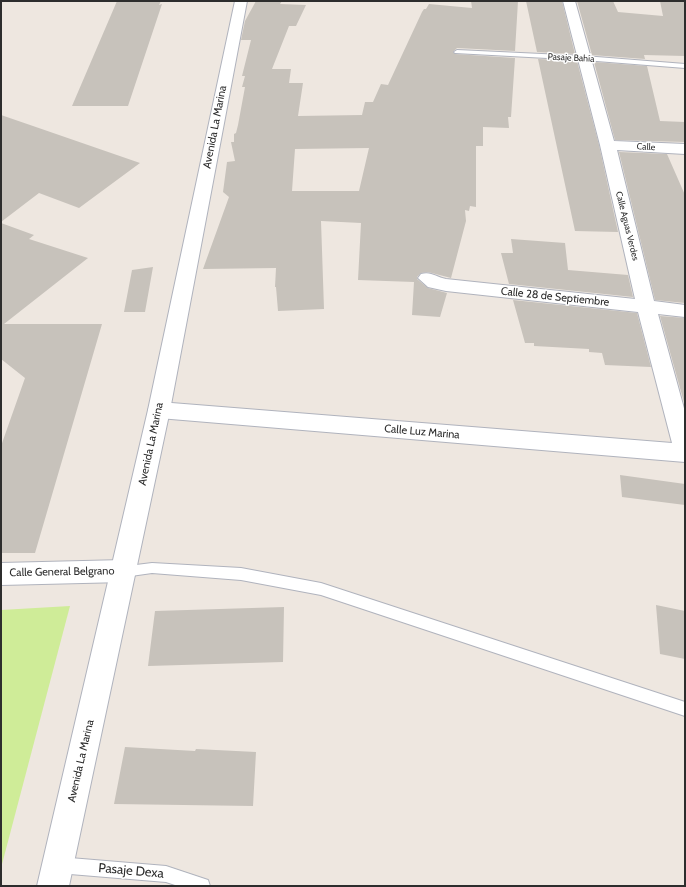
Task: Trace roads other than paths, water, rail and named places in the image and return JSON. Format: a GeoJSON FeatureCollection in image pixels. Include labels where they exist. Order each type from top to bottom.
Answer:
{"type":"FeatureCollection","features":[{"type":"Feature","properties":{"kind":"street","name":"Avenida La Marina"},"geometry":{"type":"LineString","coordinates":[[55,876],[159,410],[240,1]]}},
{"type":"Feature","properties":{"kind":"street","name":"Calle Aguas Verdes"},"geometry":{"type":"LineString","coordinates":[[569,1],[608,145],[646,306],[685,452]]}},
{"type":"Feature","properties":{"kind":"street","name":"Calle"},"geometry":{"type":"LineString","coordinates":[[608,145],[685,149]]}},
{"type":"Feature","properties":{"kind":"street","name":"Calle 28 de Septiembre"},"geometry":{"type":"LineString","coordinates":[[427,278],[434,283],[446,286],[685,311]]}},
{"type":"Feature","properties":{"kind":"street","name":"Calle Luz Marina"},"geometry":{"type":"LineString","coordinates":[[159,410],[685,452]]}},
{"type":"Feature","properties":{"kind":"street","name":"Calle General Belgrano"},"geometry":{"type":"LineString","coordinates":[[1,574],[124,571]]}},
{"type":"Feature","properties":{"kind":"lane","name":"Pasaje Bahía"},"geometry":{"type":"LineString","coordinates":[[457,52],[584,58],[685,66]]}},
{"type":"Feature","properties":{"kind":"lane"},"geometry":{"type":"LineString","coordinates":[[124,571],[152,568],[241,574],[321,589],[685,710]]}},
{"type":"Feature","properties":{"kind":"lane","name":"Pasaje Dexa"},"geometry":{"type":"LineString","coordinates":[[55,876],[166,874],[202,886]]}}]}
